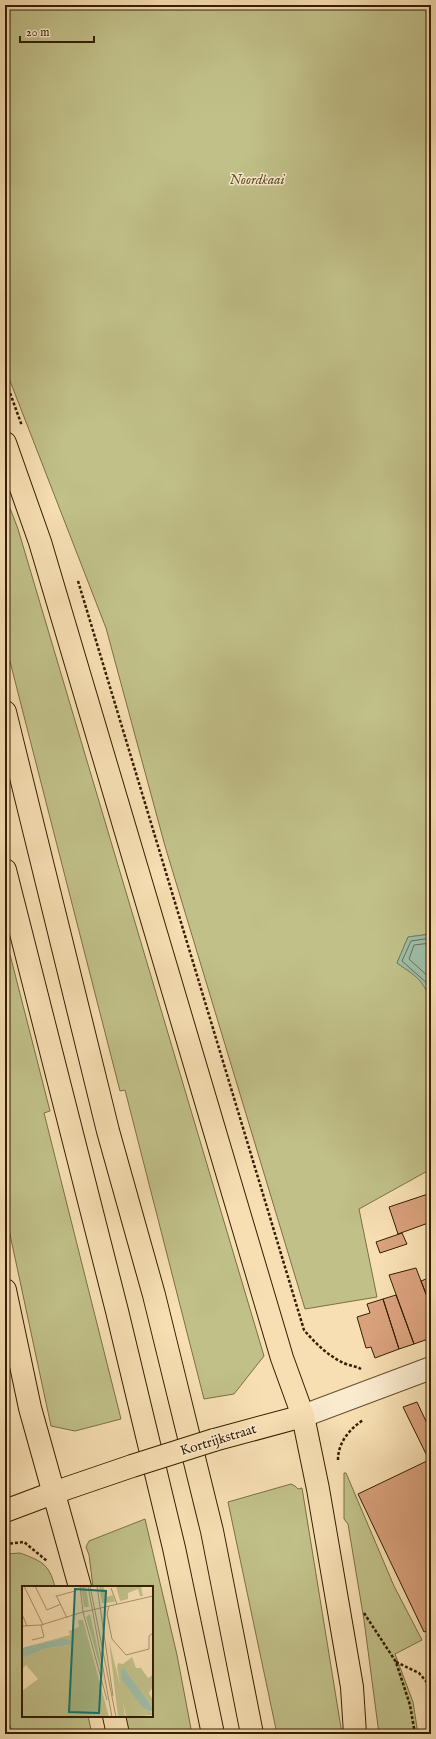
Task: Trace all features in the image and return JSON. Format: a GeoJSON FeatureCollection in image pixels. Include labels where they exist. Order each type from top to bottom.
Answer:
{"type":"FeatureCollection","features":[{"type":"Feature","properties":{"kind":"main road"},"geometry":{"type":"LineString","coordinates":[[5,443],[40,542],[280,1350],[303,1416],[319,1497],[352,1687],[355,1734]]}},
{"type":"Feature","properties":{"kind":"main road"},"geometry":{"type":"LineString","coordinates":[[5,712],[108,1131],[154,1294],[212,1531],[252,1734]]}},
{"type":"Feature","properties":{"kind":"main road"},"geometry":{"type":"LineString","coordinates":[[5,870],[117,1311],[172,1540],[214,1734]]}},
{"type":"Feature","properties":{"kind":"main road"},"geometry":{"type":"LineString","coordinates":[[5,1290],[30,1408],[80,1586]]}},
{"type":"Feature","properties":{"kind":"main road","name":"Kortrijkstraat"},"geometry":{"type":"LineString","coordinates":[[5,1511],[132,1466],[214,1440],[303,1416]]}},
{"type":"Feature","properties":{"kind":"main road"},"geometry":{"type":"LineString","coordinates":[[114,1717],[118,1734]]}},
{"type":"Feature","properties":{"kind":"street","name":"Kortrijkstraat"},"geometry":{"type":"LineString","coordinates":[[303,1416],[431,1368]]}},
{"type":"Feature","properties":{"kind":"path"},"geometry":{"type":"LineString","coordinates":[[5,379],[24,429]]}},
{"type":"Feature","properties":{"kind":"path"},"geometry":{"type":"LineString","coordinates":[[78,579],[304,1330],[314,1343],[334,1357],[346,1364],[360,1368],[365,1375],[377,1408],[345,1436],[338,1457],[338,1464]]}},
{"type":"Feature","properties":{"kind":"path"},"geometry":{"type":"LineString","coordinates":[[5,1544],[24,1542],[49,1563]]}},
{"type":"Feature","properties":{"kind":"path"},"geometry":{"type":"LineString","coordinates":[[359,1610],[366,1614],[388,1652],[396,1662],[410,1705],[415,1734]]}},
{"type":"Feature","properties":{"kind":"path"},"geometry":{"type":"LineString","coordinates":[[396,1662],[419,1673],[431,1687]]}},
{"type":"Feature","properties":{"kind":"green space","name":"Noordkaai"},"geometry":{"type":"Polygon","coordinates":[[[5,5],[431,5],[431,934],[408,937],[397,963],[413,974],[426,987],[431,1004],[431,1169],[359,1209],[377,1297],[305,1309],[165,846],[106,628],[5,368],[5,5]]]}},
{"type":"Feature","properties":{"kind":"green space"},"geometry":{"type":"Polygon","coordinates":[[[5,495],[18,529],[264,1356],[234,1394],[204,1399],[125,1090],[120,1091],[5,642],[5,495]]]}},
{"type":"Feature","properties":{"kind":"green space"},"geometry":{"type":"Polygon","coordinates":[[[5,935],[50,1111],[44,1113],[121,1419],[75,1431],[51,1426],[5,1211],[5,935]]]}},
{"type":"Feature","properties":{"kind":"green space"},"geometry":{"type":"Polygon","coordinates":[[[344,1473],[346,1473],[394,1586],[422,1640],[395,1654],[413,1702],[418,1734],[379,1734],[364,1620],[348,1524],[344,1519],[344,1473]]]}},
{"type":"Feature","properties":{"kind":"green space"},"geometry":{"type":"Polygon","coordinates":[[[291,1484],[298,1489],[302,1488],[342,1734],[277,1734],[228,1502],[291,1484]]]}},
{"type":"Feature","properties":{"kind":"green space"},"geometry":{"type":"Polygon","coordinates":[[[145,1519],[177,1655],[192,1734],[129,1734],[125,1717],[153,1717],[153,1586],[93,1586],[89,1555],[86,1547],[89,1541],[145,1519]]]}},
{"type":"Feature","properties":{"kind":"green space"},"geometry":{"type":"Polygon","coordinates":[[[20,1553],[39,1561],[47,1568],[55,1586],[22,1586],[22,1717],[88,1717],[92,1734],[13,1734],[5,1713],[5,1554],[20,1553]]]}},
{"type":"Feature","properties":{"kind":"water"},"geometry":{"type":"Polygon","coordinates":[[[431,934],[431,1004],[426,989],[419,980],[397,963],[408,937],[431,934]]]}},
{"type":"Feature","properties":{"kind":"building"},"geometry":{"type":"Polygon","coordinates":[[[431,1193],[431,1222],[398,1234],[389,1207],[431,1193]]]}},
{"type":"Feature","properties":{"kind":"building"},"geometry":{"type":"Polygon","coordinates":[[[402,1233],[407,1244],[380,1253],[376,1242],[402,1233]]]}},
{"type":"Feature","properties":{"kind":"building"},"geometry":{"type":"Polygon","coordinates":[[[416,1268],[431,1307],[431,1338],[414,1344],[389,1275],[416,1268]]]}},
{"type":"Feature","properties":{"kind":"building"},"geometry":{"type":"Polygon","coordinates":[[[431,1277],[431,1307],[421,1281],[431,1277]]]}},
{"type":"Feature","properties":{"kind":"building"},"geometry":{"type":"Polygon","coordinates":[[[396,1295],[414,1344],[399,1349],[383,1299],[396,1295]]]}},
{"type":"Feature","properties":{"kind":"building"},"geometry":{"type":"Polygon","coordinates":[[[383,1299],[399,1349],[375,1358],[371,1347],[366,1348],[357,1317],[370,1313],[367,1304],[383,1299]]]}},
{"type":"Feature","properties":{"kind":"building"},"geometry":{"type":"Polygon","coordinates":[[[417,1402],[431,1432],[431,1629],[424,1632],[358,1494],[429,1460],[403,1407],[417,1402]]]}}]}
